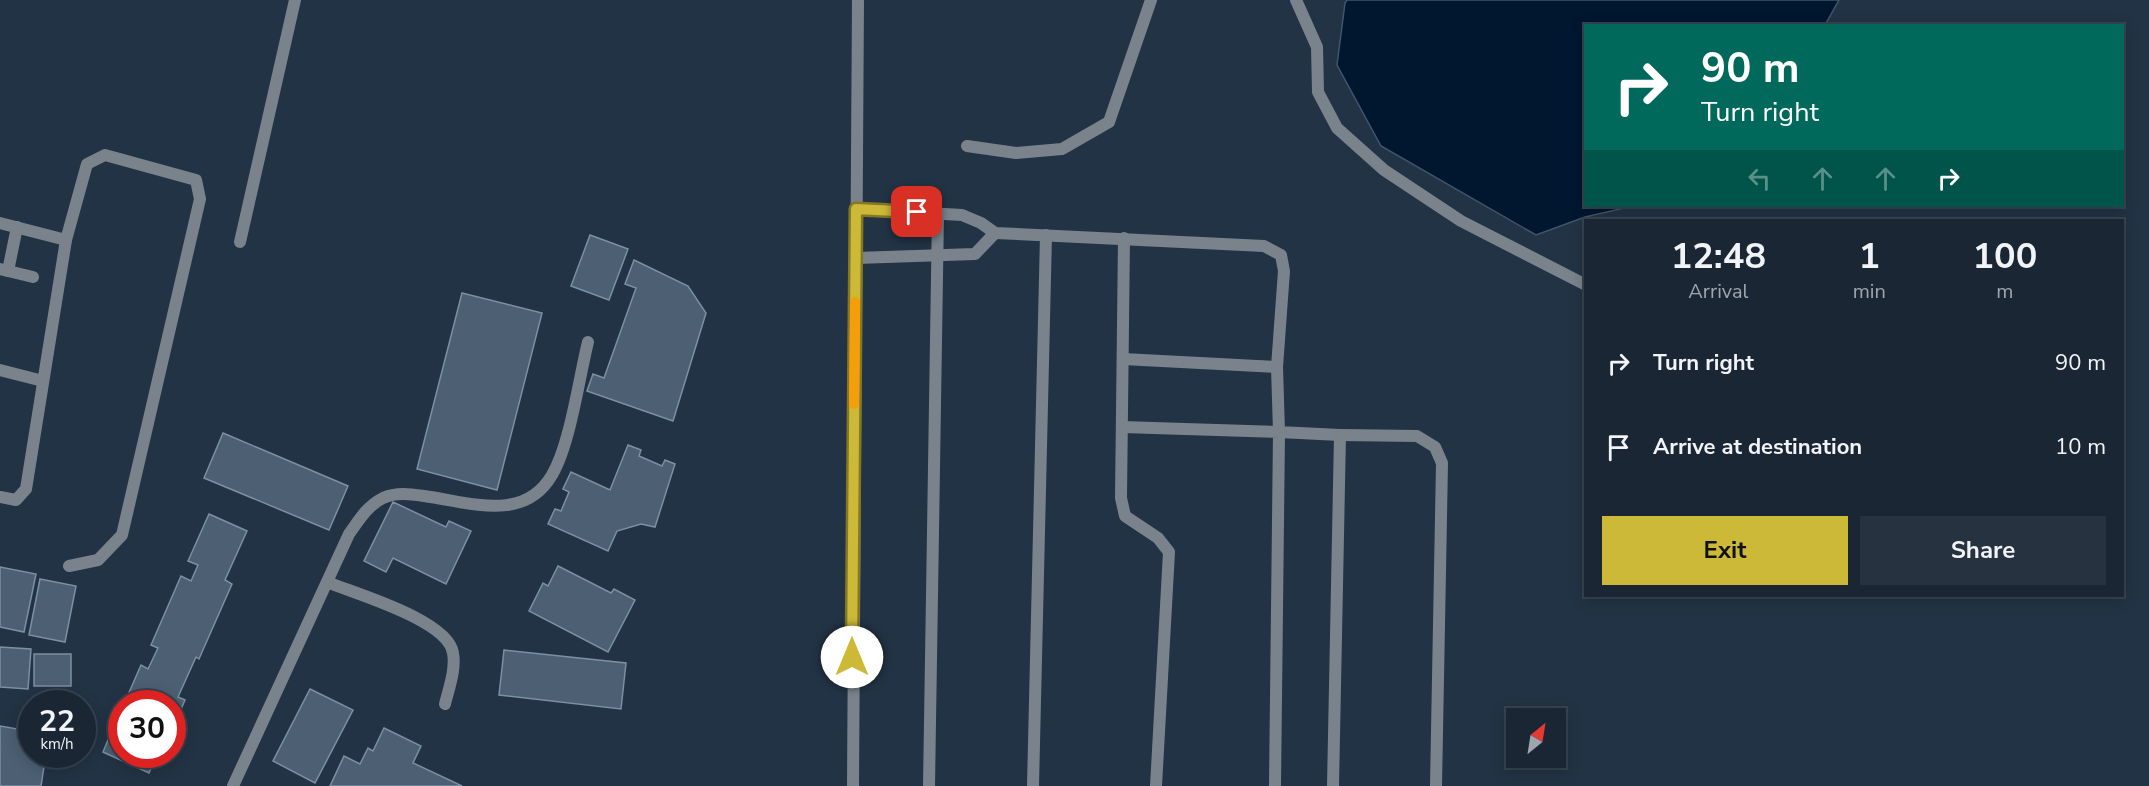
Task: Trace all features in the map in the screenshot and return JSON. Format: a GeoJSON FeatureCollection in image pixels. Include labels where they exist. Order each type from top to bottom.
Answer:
{"type":"FeatureCollection","features":[{"type":"Feature","properties":{"kind":"street"},"geometry":{"type":"LineString","coordinates":[[240,242],[295,0]]}},
{"type":"Feature","properties":{"kind":"street"},"geometry":{"type":"LineString","coordinates":[[853,786],[858,0]]}},
{"type":"Feature","properties":{"kind":"street"},"geometry":{"type":"LineString","coordinates":[[967,146],[1016,153],[1062,149],[1109,122],[1151,0]]}},
{"type":"Feature","properties":{"kind":"street"},"geometry":{"type":"LineString","coordinates":[[1296,0],[1317,47],[1318,92],[1337,128],[1384,170],[1461,220],[1584,284]]}},
{"type":"Feature","properties":{"kind":"street"},"geometry":{"type":"LineString","coordinates":[[0,497],[16,500],[26,489],[66,240],[87,164],[105,155],[196,180],[200,199],[122,536],[98,560],[69,566]]}},
{"type":"Feature","properties":{"kind":"street"},"geometry":{"type":"LineString","coordinates":[[856,209],[963,215],[995,233],[1264,246],[1281,255],[1284,271],[1277,367],[1279,432],[1275,786]]}},
{"type":"Feature","properties":{"kind":"street"},"geometry":{"type":"LineString","coordinates":[[928,786],[938,213]]}},
{"type":"Feature","properties":{"kind":"street"},"geometry":{"type":"LineString","coordinates":[[0,223],[66,240]]}},
{"type":"Feature","properties":{"kind":"street"},"geometry":{"type":"LineString","coordinates":[[17,227],[4,270],[33,277]]}},
{"type":"Feature","properties":{"kind":"street"},"geometry":{"type":"LineString","coordinates":[[856,258],[975,254],[995,233]]}},
{"type":"Feature","properties":{"kind":"street"},"geometry":{"type":"LineString","coordinates":[[1032,786],[1046,235]]}},
{"type":"Feature","properties":{"kind":"street"},"geometry":{"type":"LineString","coordinates":[[1124,238],[1121,498],[1125,516],[1158,538],[1169,552],[1156,786]]}},
{"type":"Feature","properties":{"kind":"street"},"geometry":{"type":"LineString","coordinates":[[233,786],[349,534],[363,514],[385,497],[403,493],[500,506],[522,504],[540,493],[553,474],[562,451],[588,342]]}},
{"type":"Feature","properties":{"kind":"street"},"geometry":{"type":"LineString","coordinates":[[1123,359],[1277,367]]}},
{"type":"Feature","properties":{"kind":"street"},"geometry":{"type":"LineString","coordinates":[[0,370],[43,381]]}},
{"type":"Feature","properties":{"kind":"street"},"geometry":{"type":"LineString","coordinates":[[1122,427],[1417,436],[1436,447],[1442,463],[1436,786]]}},
{"type":"Feature","properties":{"kind":"street"},"geometry":{"type":"LineString","coordinates":[[1333,786],[1340,435]]}},
{"type":"Feature","properties":{"kind":"street"},"geometry":{"type":"LineString","coordinates":[[327,582],[423,621],[447,638],[453,652],[453,672],[445,704]]}},
{"type":"Feature","properties":{"kind":"water"},"geometry":{"type":"Polygon","coordinates":[[[1347,0],[1839,0],[1826,24],[1584,24],[1584,207],[1629,207],[1585,217],[1536,235],[1381,146],[1337,65],[1347,0]]]}},
{"type":"Feature","properties":{"kind":"building"},"geometry":{"type":"Polygon","coordinates":[[[590,235],[628,249],[609,300],[571,286],[590,235]]]}},
{"type":"Feature","properties":{"kind":"building"},"geometry":{"type":"Polygon","coordinates":[[[634,260],[688,286],[706,313],[673,421],[587,391],[593,374],[604,378],[636,288],[625,284],[634,260]]]}},
{"type":"Feature","properties":{"kind":"building"},"geometry":{"type":"Polygon","coordinates":[[[462,293],[542,313],[497,490],[417,469],[462,293]]]}},
{"type":"Feature","properties":{"kind":"building"},"geometry":{"type":"Polygon","coordinates":[[[223,433],[348,486],[329,530],[204,478],[223,433]]]}},
{"type":"Feature","properties":{"kind":"building"},"geometry":{"type":"Polygon","coordinates":[[[628,445],[641,450],[639,456],[662,466],[665,460],[675,464],[655,527],[641,524],[617,531],[608,551],[548,524],[555,509],[561,511],[569,492],[563,489],[571,472],[610,490],[628,445]]]}},
{"type":"Feature","properties":{"kind":"building"},"geometry":{"type":"Polygon","coordinates":[[[393,502],[446,527],[449,521],[471,531],[446,584],[393,558],[386,572],[364,561],[393,502]]]}},
{"type":"Feature","properties":{"kind":"building"},"geometry":{"type":"Polygon","coordinates":[[[209,514],[247,531],[225,580],[232,584],[199,659],[196,657],[181,690],[130,690],[141,665],[148,669],[158,648],[151,645],[181,576],[191,581],[198,565],[188,561],[209,514]]]}},
{"type":"Feature","properties":{"kind":"building"},"geometry":{"type":"Polygon","coordinates":[[[558,566],[611,593],[614,589],[635,600],[608,652],[529,611],[543,583],[548,586],[558,566]]]}},
{"type":"Feature","properties":{"kind":"building"},"geometry":{"type":"Polygon","coordinates":[[[0,567],[36,574],[24,632],[0,627],[0,567]]]}},
{"type":"Feature","properties":{"kind":"building"},"geometry":{"type":"Polygon","coordinates":[[[40,579],[76,586],[65,642],[29,635],[40,579]]]}},
{"type":"Feature","properties":{"kind":"building"},"geometry":{"type":"Polygon","coordinates":[[[0,647],[31,649],[28,689],[0,687],[0,647]]]}},
{"type":"Feature","properties":{"kind":"building"},"geometry":{"type":"Polygon","coordinates":[[[504,650],[626,663],[621,709],[499,695],[504,650]]]}},
{"type":"Feature","properties":{"kind":"building"},"geometry":{"type":"Polygon","coordinates":[[[34,654],[71,654],[71,686],[34,686],[34,654]]]}},
{"type":"Feature","properties":{"kind":"building"},"geometry":{"type":"Polygon","coordinates":[[[310,689],[353,710],[315,783],[273,761],[310,689]]]}},
{"type":"Feature","properties":{"kind":"building"},"geometry":{"type":"Polygon","coordinates":[[[18,724],[18,768],[44,768],[41,786],[0,786],[0,726],[17,729],[18,724]]]}},
{"type":"Feature","properties":{"kind":"building"},"geometry":{"type":"Polygon","coordinates":[[[384,728],[421,746],[413,763],[462,786],[330,786],[344,756],[360,764],[368,748],[373,751],[384,728]]]}},
{"type":"Feature","properties":{"kind":"building"},"geometry":{"type":"Polygon","coordinates":[[[108,740],[108,754],[103,752],[108,740]]]}},
{"type":"Feature","properties":{"kind":"building"},"geometry":{"type":"Polygon","coordinates":[[[138,768],[151,768],[149,773],[138,768]]]}},
{"type":"Feature","properties":{"kind":"slow traffic"},"geometry":{"type":"LineString","coordinates":[[854,404],[855,302]]}},
{"type":"Feature","properties":{"kind":"route"},"geometry":{"type":"LineString","coordinates":[[852,657],[856,209],[917,212]]}}]}
